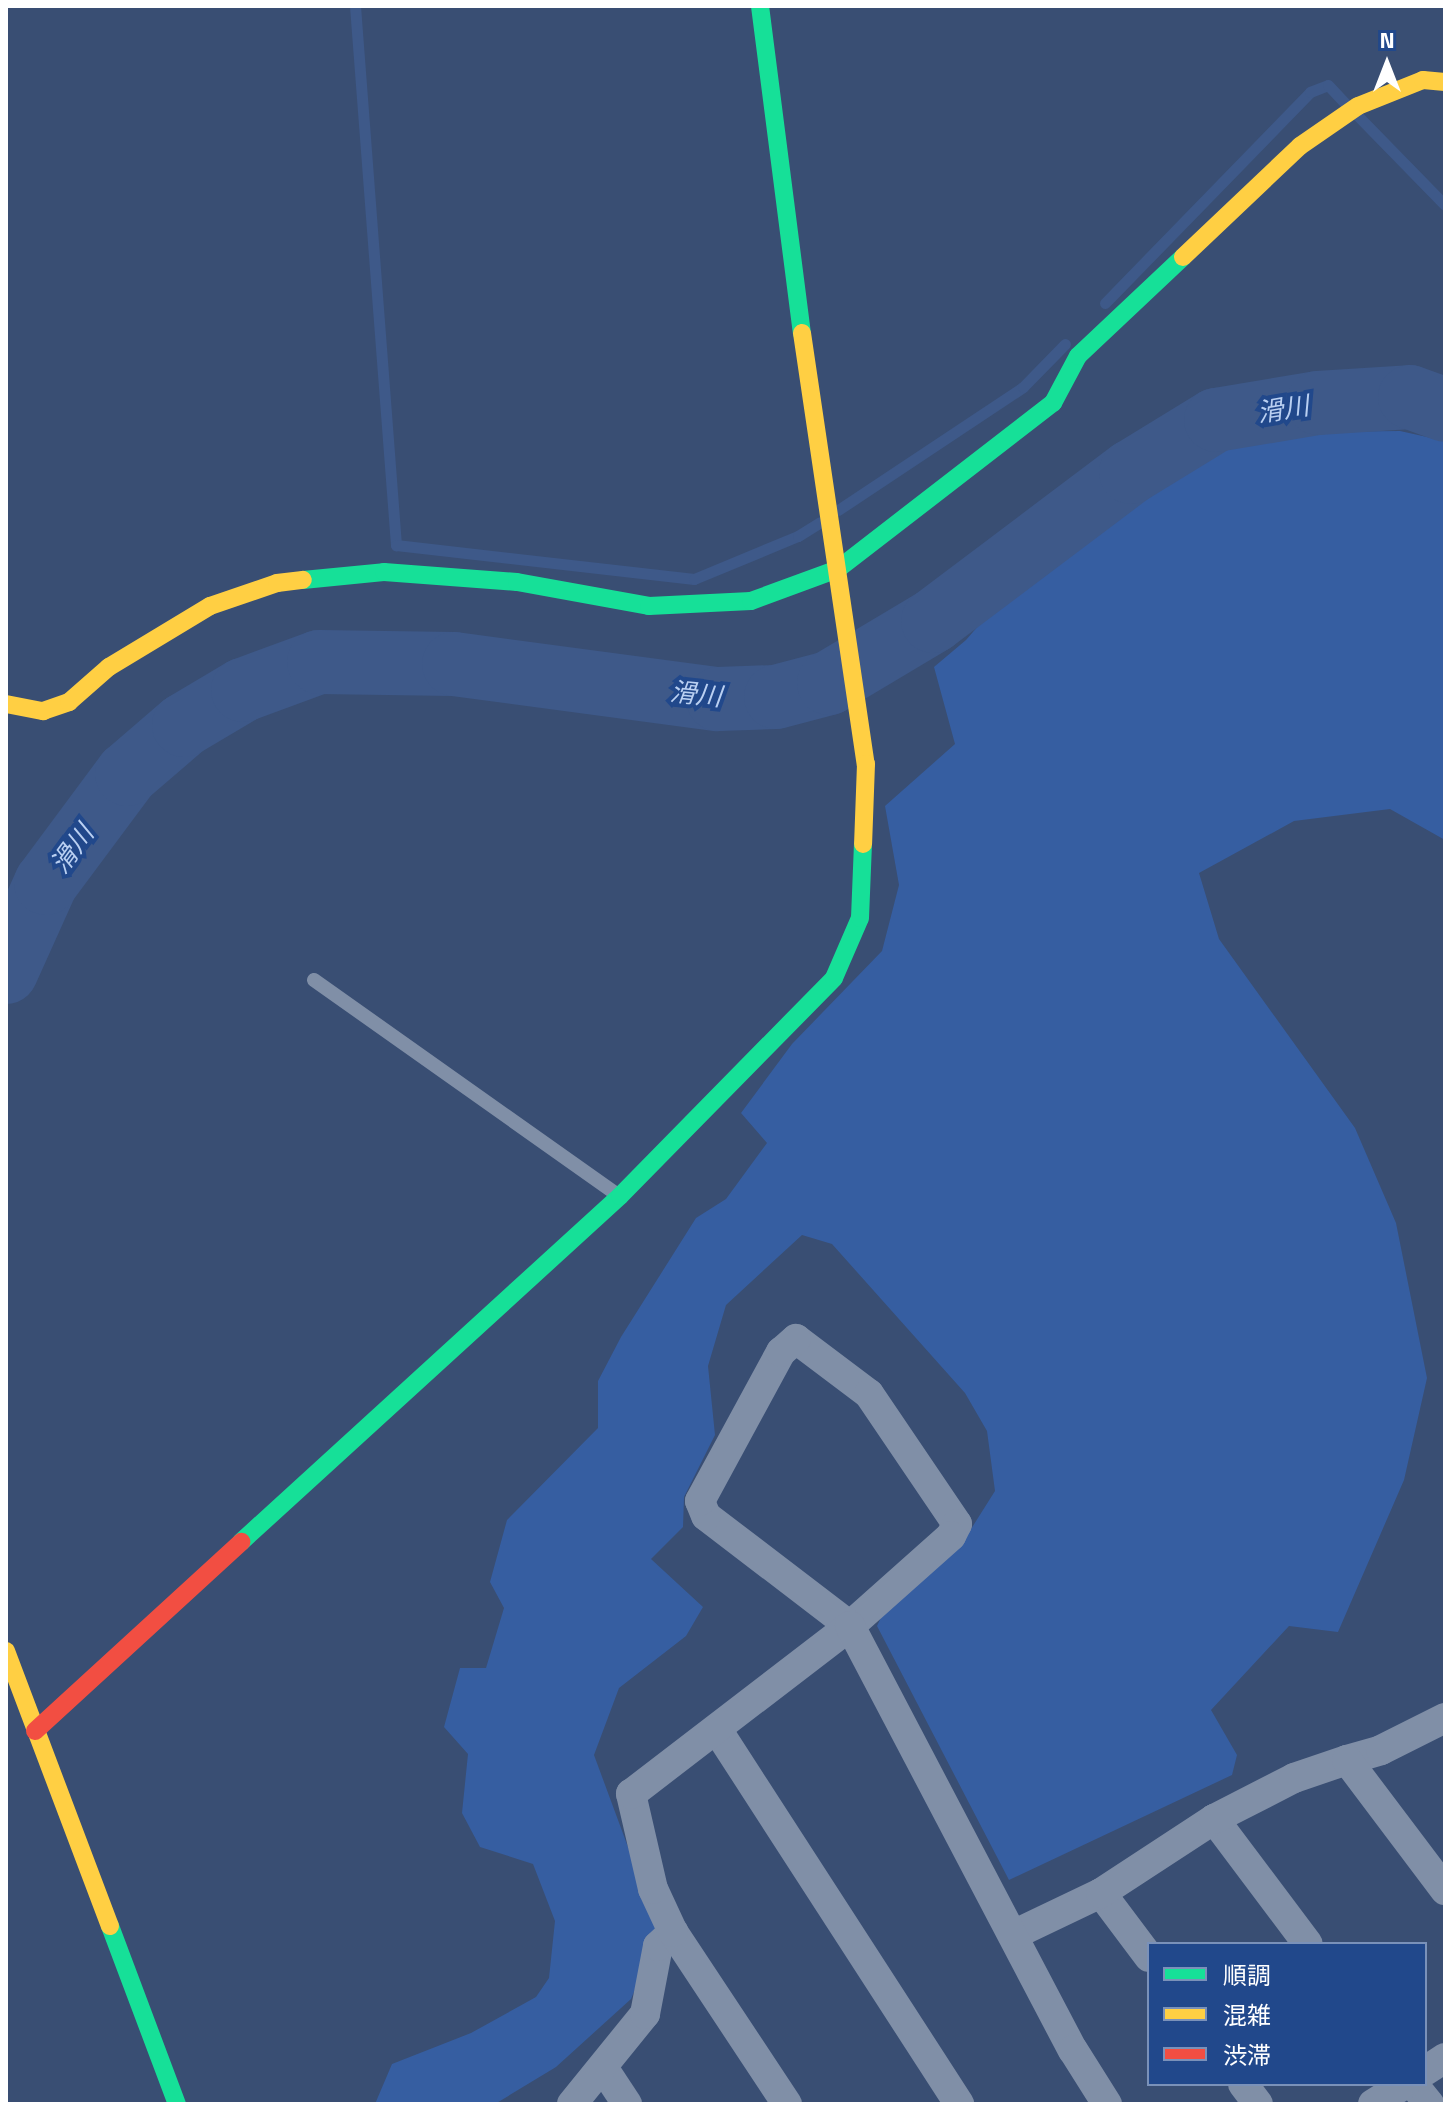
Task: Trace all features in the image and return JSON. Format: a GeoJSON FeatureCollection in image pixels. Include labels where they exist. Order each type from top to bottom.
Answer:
{"type":"FeatureCollection","features":[{"type":"Feature","properties":{"kind":"street"},"geometry":{"type":"LineString","coordinates":[[35,1731],[620,1196],[834,978],[860,918],[866,764],[772,129],[760,6]]}},
{"type":"Feature","properties":{"kind":"street"},"geometry":{"type":"LineString","coordinates":[[6,704],[43,711],[69,702],[109,667],[210,606],[277,583],[384,572],[517,582],[649,606],[751,601],[838,569],[1053,403],[1078,356],[1300,146],[1358,106],[1423,80],[1445,82]]}},
{"type":"Feature","properties":{"kind":"street"},"geometry":{"type":"LineString","coordinates":[[787,2104],[673,1932],[653,1889],[631,1794],[718,1731],[850,1626],[951,1536],[957,1524],[869,1394],[796,1339],[781,1352],[700,1501],[706,1516],[850,1626],[1013,1935],[1107,2104]]}},
{"type":"Feature","properties":{"kind":"street"},"geometry":{"type":"LineString","coordinates":[[6,1651],[177,2104]]}},
{"type":"Feature","properties":{"kind":"street"},"geometry":{"type":"LineString","coordinates":[[1013,1935],[1101,1893],[1214,1819],[1294,1778],[1381,1750],[1445,1718]]}},
{"type":"Feature","properties":{"kind":"street"},"geometry":{"type":"LineString","coordinates":[[718,1731],[959,2104]]}},
{"type":"Feature","properties":{"kind":"street"},"geometry":{"type":"LineString","coordinates":[[1347,1760],[1445,1890]]}},
{"type":"Feature","properties":{"kind":"street"},"geometry":{"type":"LineString","coordinates":[[1214,1819],[1306,1942]]}},
{"type":"Feature","properties":{"kind":"street"},"geometry":{"type":"LineString","coordinates":[[1101,1893],[1147,1954]]}},
{"type":"Feature","properties":{"kind":"street"},"geometry":{"type":"LineString","coordinates":[[572,2104],[604,2069],[645,2014],[658,1946],[673,1932]]}},
{"type":"Feature","properties":{"kind":"street"},"geometry":{"type":"LineString","coordinates":[[1427,2070],[1445,2058]]}},
{"type":"Feature","properties":{"kind":"street"},"geometry":{"type":"LineString","coordinates":[[604,2069],[627,2104]]}},
{"type":"Feature","properties":{"kind":"street"},"geometry":{"type":"LineString","coordinates":[[1244,2086],[1258,2104]]}},
{"type":"Feature","properties":{"kind":"street"},"geometry":{"type":"LineString","coordinates":[[1373,2104],[1402,2086]]}},
{"type":"Feature","properties":{"kind":"street"},"geometry":{"type":"LineString","coordinates":[[1415,2086],[1429,2104]]}},
{"type":"Feature","properties":{"kind":"lane"},"geometry":{"type":"LineString","coordinates":[[314,980],[620,1196]]}},
{"type":"Feature","properties":{"kind":"shaded area"},"geometry":{"type":"Polygon","coordinates":[[[1400,431],[1445,441],[1445,840],[1390,809],[1294,821],[1199,873],[1219,939],[1355,1128],[1396,1223],[1427,1378],[1404,1480],[1338,1632],[1289,1626],[1211,1710],[1237,1755],[1232,1775],[1009,1880],[877,1626],[889,1600],[959,1548],[995,1491],[987,1431],[965,1393],[832,1244],[802,1235],[726,1305],[708,1366],[715,1435],[684,1497],[683,1527],[651,1559],[703,1607],[686,1636],[619,1688],[594,1755],[659,1931],[631,1999],[556,2067],[495,2104],[375,2104],[392,2064],[471,2033],[536,1997],[549,1978],[555,1921],[533,1864],[480,1847],[462,1813],[468,1754],[444,1727],[460,1668],[486,1668],[504,1608],[490,1582],[507,1520],[598,1428],[598,1381],[621,1337],[696,1218],[726,1199],[767,1143],[741,1113],[792,1044],[882,951],[899,885],[885,806],[955,744],[934,667],[966,640],[1027,570],[1122,507],[1226,447],[1306,432],[1400,431]]]}},
{"type":"Feature","properties":{"kind":"waterway"},"geometry":{"type":"LineString","coordinates":[[355,6],[396,545],[694,579],[798,536],[820,522]]}},
{"type":"Feature","properties":{"kind":"waterway"},"geometry":{"type":"LineString","coordinates":[[1105,303],[1310,92],[1328,85],[1345,103]]}},
{"type":"Feature","properties":{"kind":"waterway"},"geometry":{"type":"LineString","coordinates":[[1358,116],[1445,205]]}},
{"type":"Feature","properties":{"kind":"waterway"},"geometry":{"type":"LineString","coordinates":[[838,510],[1023,387],[1065,344]]}},
{"type":"Feature","properties":{"kind":"waterway","name":"滑川"},"geometry":{"type":"LineString","coordinates":[[6,972],[46,883],[127,774],[184,725],[243,690],[319,662],[454,664],[718,699],[776,697],[829,683],[933,621],[1131,472],[1216,420],[1318,403],[1410,397],[1445,410]]}},
{"type":"Feature","properties":{"kind":"traffic: fast"},"geometry":{"type":"LineString","coordinates":[[760,6],[802,333]]}},
{"type":"Feature","properties":{"kind":"traffic: fast"},"geometry":{"type":"LineString","coordinates":[[303,580],[384,572],[517,582],[649,606],[751,601],[838,569],[1053,403],[1078,356],[1183,257]]}},
{"type":"Feature","properties":{"kind":"traffic: fast"},"geometry":{"type":"LineString","coordinates":[[241,1542],[620,1196],[834,978],[860,918],[863,844]]}},
{"type":"Feature","properties":{"kind":"traffic: fast"},"geometry":{"type":"LineString","coordinates":[[110,1926],[177,2104]]}},
{"type":"Feature","properties":{"kind":"traffic: slow"},"geometry":{"type":"LineString","coordinates":[[1183,257],[1300,146],[1358,106],[1423,80],[1445,82]]}},
{"type":"Feature","properties":{"kind":"traffic: slow"},"geometry":{"type":"LineString","coordinates":[[802,333],[866,764],[863,844]]}},
{"type":"Feature","properties":{"kind":"traffic: slow"},"geometry":{"type":"LineString","coordinates":[[6,704],[43,711],[69,702],[109,667],[210,606],[277,583],[303,580]]}},
{"type":"Feature","properties":{"kind":"traffic: slow"},"geometry":{"type":"LineString","coordinates":[[6,1651],[110,1926]]}},
{"type":"Feature","properties":{"kind":"traffic: jam"},"geometry":{"type":"LineString","coordinates":[[35,1731],[241,1542]]}}]}
